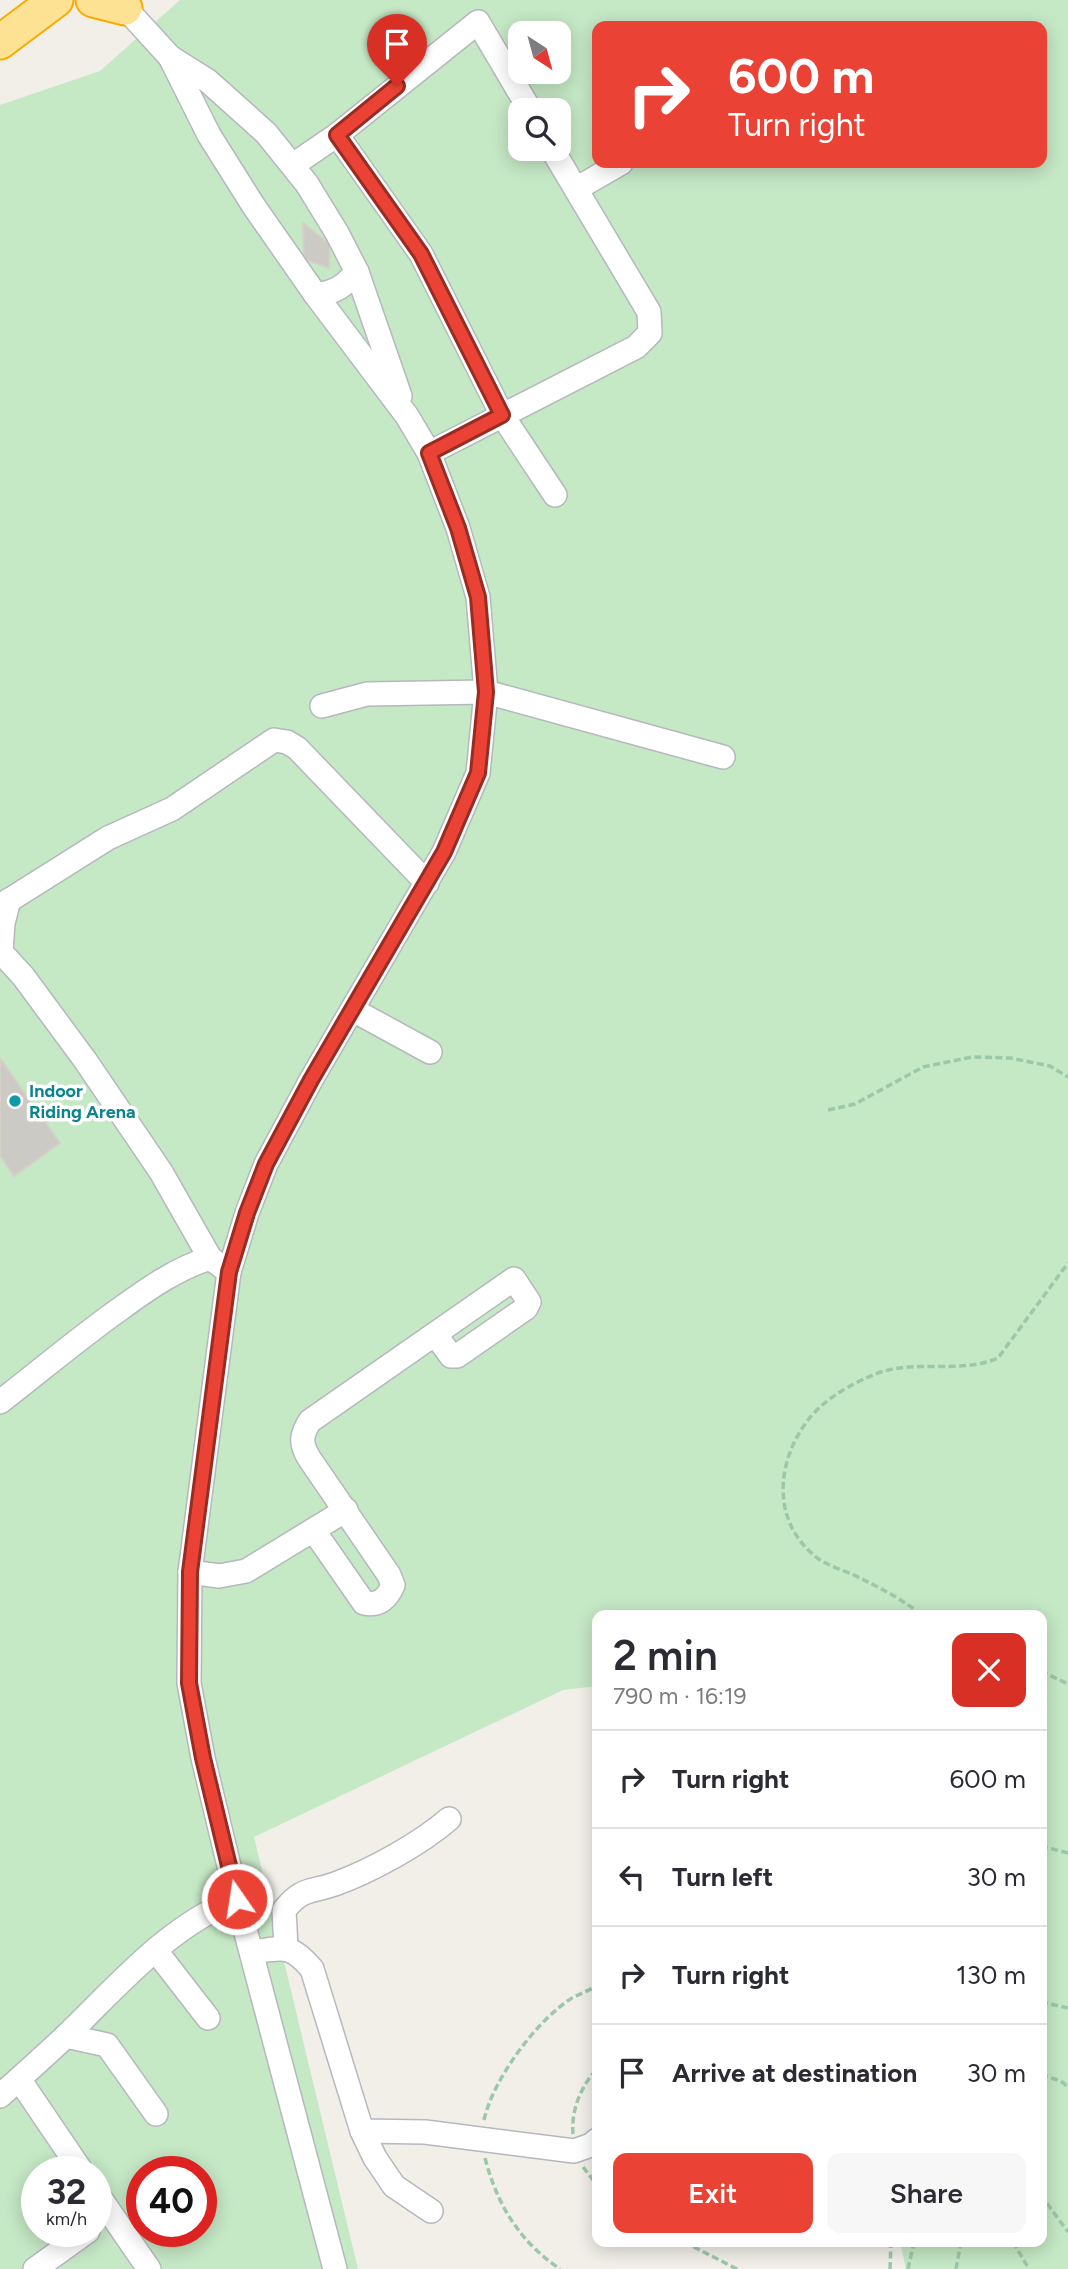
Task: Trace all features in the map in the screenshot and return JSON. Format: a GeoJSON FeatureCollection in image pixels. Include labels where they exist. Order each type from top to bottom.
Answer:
{"type":"FeatureCollection","features":[{"type":"Feature","properties":{"kind":"highway"},"geometry":{"type":"LineString","coordinates":[[93,0],[122,3]]}},
{"type":"Feature","properties":{"kind":"highway"},"geometry":{"type":"LineString","coordinates":[[0,42],[55,4]]}},
{"type":"Feature","properties":{"kind":"street"},"geometry":{"type":"LineString","coordinates":[[122,3],[170,57],[225,162],[315,294],[407,416],[429,453],[458,528],[478,597],[486,692],[478,773],[444,852],[311,1080],[266,1164],[247,1213],[229,1272],[190,1572],[189,1683],[203,1758],[237,1899],[335,2269]]}},
{"type":"Feature","properties":{"kind":"street"},"geometry":{"type":"LineString","coordinates":[[293,165],[337,135],[478,22],[523,98]]}},
{"type":"Feature","properties":{"kind":"street"},"geometry":{"type":"LineString","coordinates":[[170,57],[208,81],[266,134],[293,165],[324,209],[357,272],[407,416]]}},
{"type":"Feature","properties":{"kind":"street"},"geometry":{"type":"LineString","coordinates":[[337,135],[421,254],[502,415],[555,495]]}},
{"type":"Feature","properties":{"kind":"street"},"geometry":{"type":"LineString","coordinates":[[429,453],[636,348],[650,333],[649,312],[559,161]]}},
{"type":"Feature","properties":{"kind":"street"},"geometry":{"type":"LineString","coordinates":[[576,189],[612,168]]}},
{"type":"Feature","properties":{"kind":"street"},"geometry":{"type":"LineString","coordinates":[[315,294],[327,294],[339,289],[357,272]]}},
{"type":"Feature","properties":{"kind":"street"},"geometry":{"type":"LineString","coordinates":[[322,706],[367,694],[486,692],[723,758]]}},
{"type":"Feature","properties":{"kind":"street"},"geometry":{"type":"LineString","coordinates":[[229,1272],[210,1258],[160,1172],[85,1060],[23,976],[0,951],[4,903],[108,838],[172,808],[274,740],[288,742],[297,748],[427,883]]}},
{"type":"Feature","properties":{"kind":"street"},"geometry":{"type":"LineString","coordinates":[[352,1010],[430,1052]]}},
{"type":"Feature","properties":{"kind":"street"},"geometry":{"type":"LineString","coordinates":[[0,1402],[96,1326],[163,1278],[190,1264],[210,1258]]}},
{"type":"Feature","properties":{"kind":"street"},"geometry":{"type":"LineString","coordinates":[[314,1531],[364,1603],[373,1605],[383,1601],[393,1585],[389,1575],[303,1447],[302,1433],[310,1421],[514,1279]]}},
{"type":"Feature","properties":{"kind":"street"},"geometry":{"type":"LineString","coordinates":[[190,1572],[219,1576],[246,1571],[346,1510]]}},
{"type":"Feature","properties":{"kind":"street"},"geometry":{"type":"LineString","coordinates":[[286,1948],[284,1910],[301,1892],[335,1884],[386,1859],[427,1838],[449,1819]]}},
{"type":"Feature","properties":{"kind":"street"},"geometry":{"type":"LineString","coordinates":[[0,2096],[156,1951],[196,1918],[237,1899]]}},
{"type":"Feature","properties":{"kind":"street"},"geometry":{"type":"LineString","coordinates":[[252,1952],[286,1948],[300,1955],[312,1969],[362,2132],[394,2186],[431,2211]]}},
{"type":"Feature","properties":{"kind":"street"},"geometry":{"type":"LineString","coordinates":[[156,1951],[208,2018]]}},
{"type":"Feature","properties":{"kind":"street"},"geometry":{"type":"LineString","coordinates":[[66,2036],[107,2045],[156,2114]]}},
{"type":"Feature","properties":{"kind":"street"},"geometry":{"type":"LineString","coordinates":[[19,2079],[71,2156]]}},
{"type":"Feature","properties":{"kind":"street"},"geometry":{"type":"LineString","coordinates":[[362,2132],[425,2132],[574,2151],[592,2144]]}},
{"type":"Feature","properties":{"kind":"street"},"geometry":{"type":"LineString","coordinates":[[112,2229],[149,2269]]}},
{"type":"Feature","properties":{"kind":"street"},"geometry":{"type":"LineString","coordinates":[[35,2269],[66,2247]]}},
{"type":"Feature","properties":{"kind":"path"},"geometry":{"type":"LineString","coordinates":[[828,1110],[855,1104],[923,1067],[972,1057],[1010,1058],[1050,1066],[1068,1077]]}},
{"type":"Feature","properties":{"kind":"path"},"geometry":{"type":"LineString","coordinates":[[916,1610],[897,1595],[818,1558],[800,1541],[786,1518],[782,1496],[784,1469],[793,1445],[809,1419],[827,1402],[875,1374],[911,1367],[981,1366],[998,1358],[1068,1264]]}},
{"type":"Feature","properties":{"kind":"path"},"geometry":{"type":"LineString","coordinates":[[1047,1674],[1068,1684]]}},
{"type":"Feature","properties":{"kind":"path"},"geometry":{"type":"LineString","coordinates":[[1047,1848],[1068,1853]]}},
{"type":"Feature","properties":{"kind":"path"},"geometry":{"type":"LineString","coordinates":[[560,2269],[540,2255],[506,2215],[490,2178],[481,2140],[486,2113],[515,2056],[548,2018],[572,1999],[592,1989]]}},
{"type":"Feature","properties":{"kind":"path"},"geometry":{"type":"LineString","coordinates":[[1047,2003],[1068,2008]]}},
{"type":"Feature","properties":{"kind":"path"},"geometry":{"type":"LineString","coordinates":[[1047,2078],[1061,2081],[1068,2087]]}},
{"type":"Feature","properties":{"kind":"path"},"geometry":{"type":"LineString","coordinates":[[1047,2203],[1068,2232]]}},
{"type":"Feature","properties":{"kind":"path"},"geometry":{"type":"LineString","coordinates":[[694,2247],[737,2269]]}},
{"type":"Feature","properties":{"kind":"path"},"geometry":{"type":"LineString","coordinates":[[890,2269],[891,2247]]}},
{"type":"Feature","properties":{"kind":"path"},"geometry":{"type":"LineString","coordinates":[[908,2269],[913,2247]]}},
{"type":"Feature","properties":{"kind":"path"},"geometry":{"type":"LineString","coordinates":[[956,2269],[960,2247]]}},
{"type":"Feature","properties":{"kind":"path"},"geometry":{"type":"LineString","coordinates":[[1016,2247],[1029,2269]]}},
{"type":"Feature","properties":{"kind":"green space"},"geometry":{"type":"Polygon","coordinates":[[[180,0],[1068,0],[1068,2269],[906,2269],[901,2247],[1047,2247],[1047,1610],[592,1610],[592,1687],[563,1690],[254,1837],[358,2269],[0,2269],[0,105],[100,71],[180,0]]]}},
{"type":"Feature","properties":{"kind":"building"},"geometry":{"type":"Polygon","coordinates":[[[303,223],[330,244],[329,268],[304,259],[303,223]]]}},
{"type":"Feature","properties":{"kind":"building","name":"Indoor Riding Arena"},"geometry":{"type":"Polygon","coordinates":[[[0,1058],[60,1143],[14,1176],[0,1156],[0,1058]]]}},
{"type":"Feature","properties":{"kind":"place","name":"Indoor Riding Arena"},"geometry":{"type":"Point","coordinates":[15,1101]}},
{"type":"Feature","properties":{"kind":"route"},"geometry":{"type":"LineString","coordinates":[[237,1899],[203,1758],[189,1683],[190,1572],[229,1272],[266,1164],[311,1080],[444,852],[478,773],[486,692],[478,597],[458,528],[429,453],[502,415],[421,254],[337,135],[397,86]]}}]}
